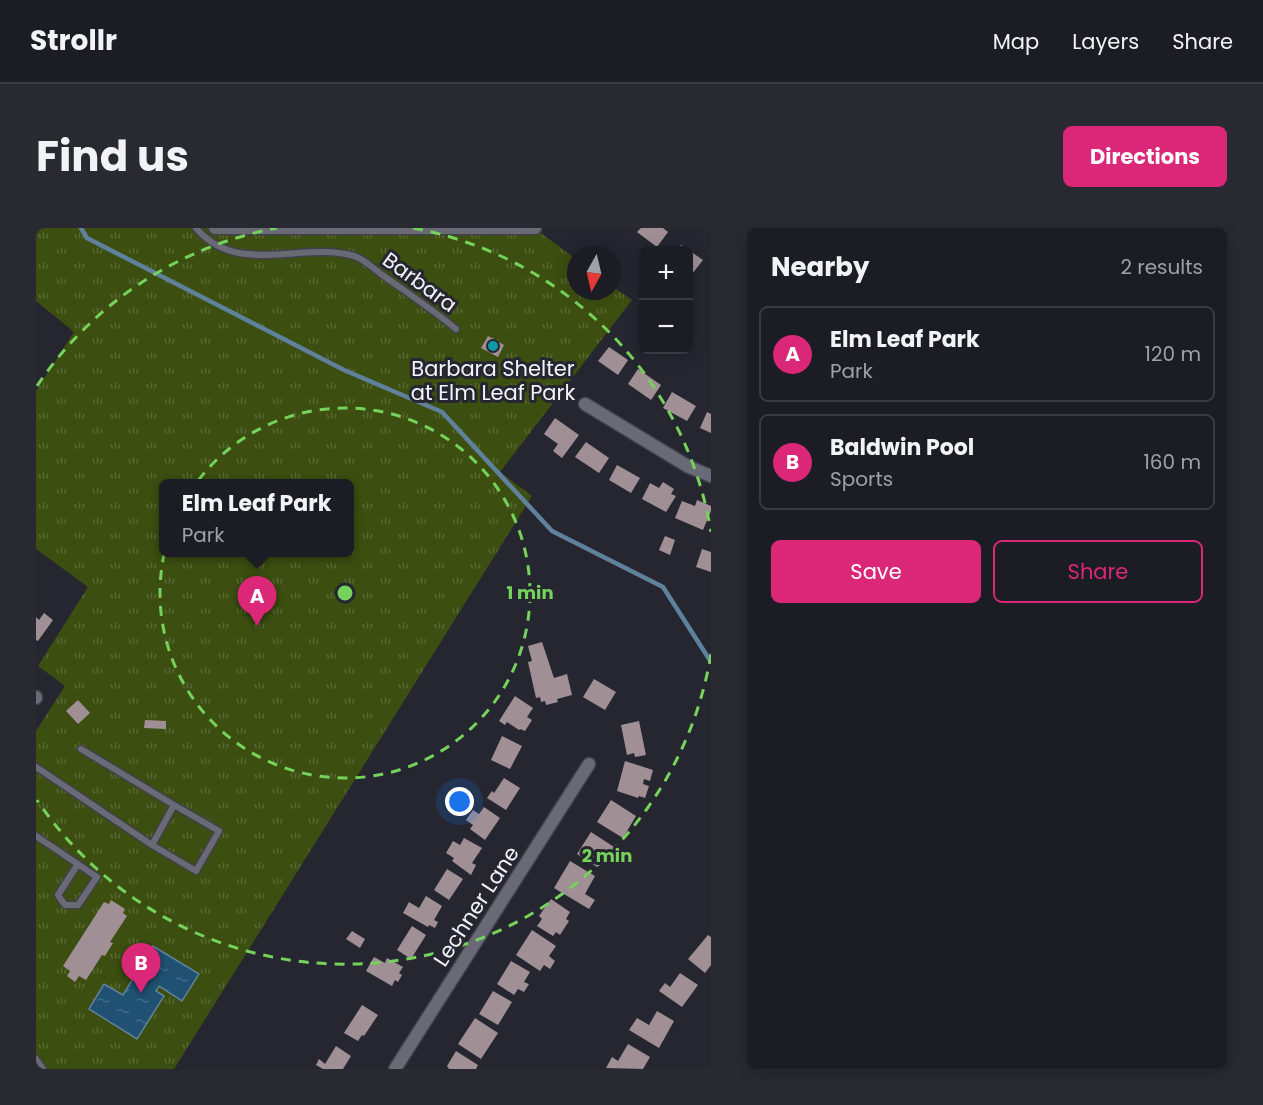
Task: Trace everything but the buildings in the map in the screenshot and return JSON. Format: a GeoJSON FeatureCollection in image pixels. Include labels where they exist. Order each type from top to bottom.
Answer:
{"type":"FeatureCollection","features":[{"type":"Feature","properties":{"kind":"street"},"geometry":{"type":"LineString","coordinates":[[215,228],[535,228]]}},
{"type":"Feature","properties":{"kind":"street"},"geometry":{"type":"LineString","coordinates":[[585,404],[689,467],[711,476]]}},
{"type":"Feature","properties":{"kind":"street","name":"Lechner Lane"},"geometry":{"type":"LineString","coordinates":[[395,1069],[589,764]]}},
{"type":"Feature","properties":{"kind":"lane","name":"Barbara"},"geometry":{"type":"LineString","coordinates":[[196,228],[205,239],[226,249],[252,255],[328,252],[356,256],[456,329]]}},
{"type":"Feature","properties":{"kind":"lane"},"geometry":{"type":"LineString","coordinates":[[36,767],[196,872],[219,831],[81,749]]}},
{"type":"Feature","properties":{"kind":"lane"},"geometry":{"type":"LineString","coordinates":[[152,845],[174,805]]}},
{"type":"Feature","properties":{"kind":"lane"},"geometry":{"type":"LineString","coordinates":[[36,836],[78,864],[97,877],[78,905],[65,905],[58,895],[78,864]]}},
{"type":"Feature","properties":{"kind":"lane"},"geometry":{"type":"LineString","coordinates":[[36,1059],[43,1069]]}},
{"type":"Feature","properties":{"kind":"green space"},"geometry":{"type":"Polygon","coordinates":[[[36,228],[534,228],[567,252],[567,300],[621,300],[621,292],[632,300],[500,472],[532,496],[174,1069],[36,1069],[36,731],[65,686],[38,666],[88,587],[36,549],[36,391],[74,332],[36,301],[36,228]]]}},
{"type":"Feature","properties":{"kind":"water"},"geometry":{"type":"Polygon","coordinates":[[[153,946],[199,974],[182,1001],[159,986],[156,991],[164,996],[137,1039],[89,1009],[104,984],[123,995],[153,946]]]}},
{"type":"Feature","properties":{"kind":"waterway"},"geometry":{"type":"LineString","coordinates":[[81,228],[87,238],[344,370],[442,412],[552,531],[663,587],[711,662]]}},
{"type":"Feature","properties":{"kind":"place","name":"Barbara Shelter at Elm Leaf Park"},"geometry":{"type":"Point","coordinates":[493,346]}},
{"type":"Feature","properties":{"kind":"place","name":"Elm Leaf Park"},"geometry":{"type":"Point","coordinates":[257,626]}},
{"type":"Feature","properties":{"kind":"place","name":"Baldwin Pool"},"geometry":{"type":"Point","coordinates":[141,993]}}]}
